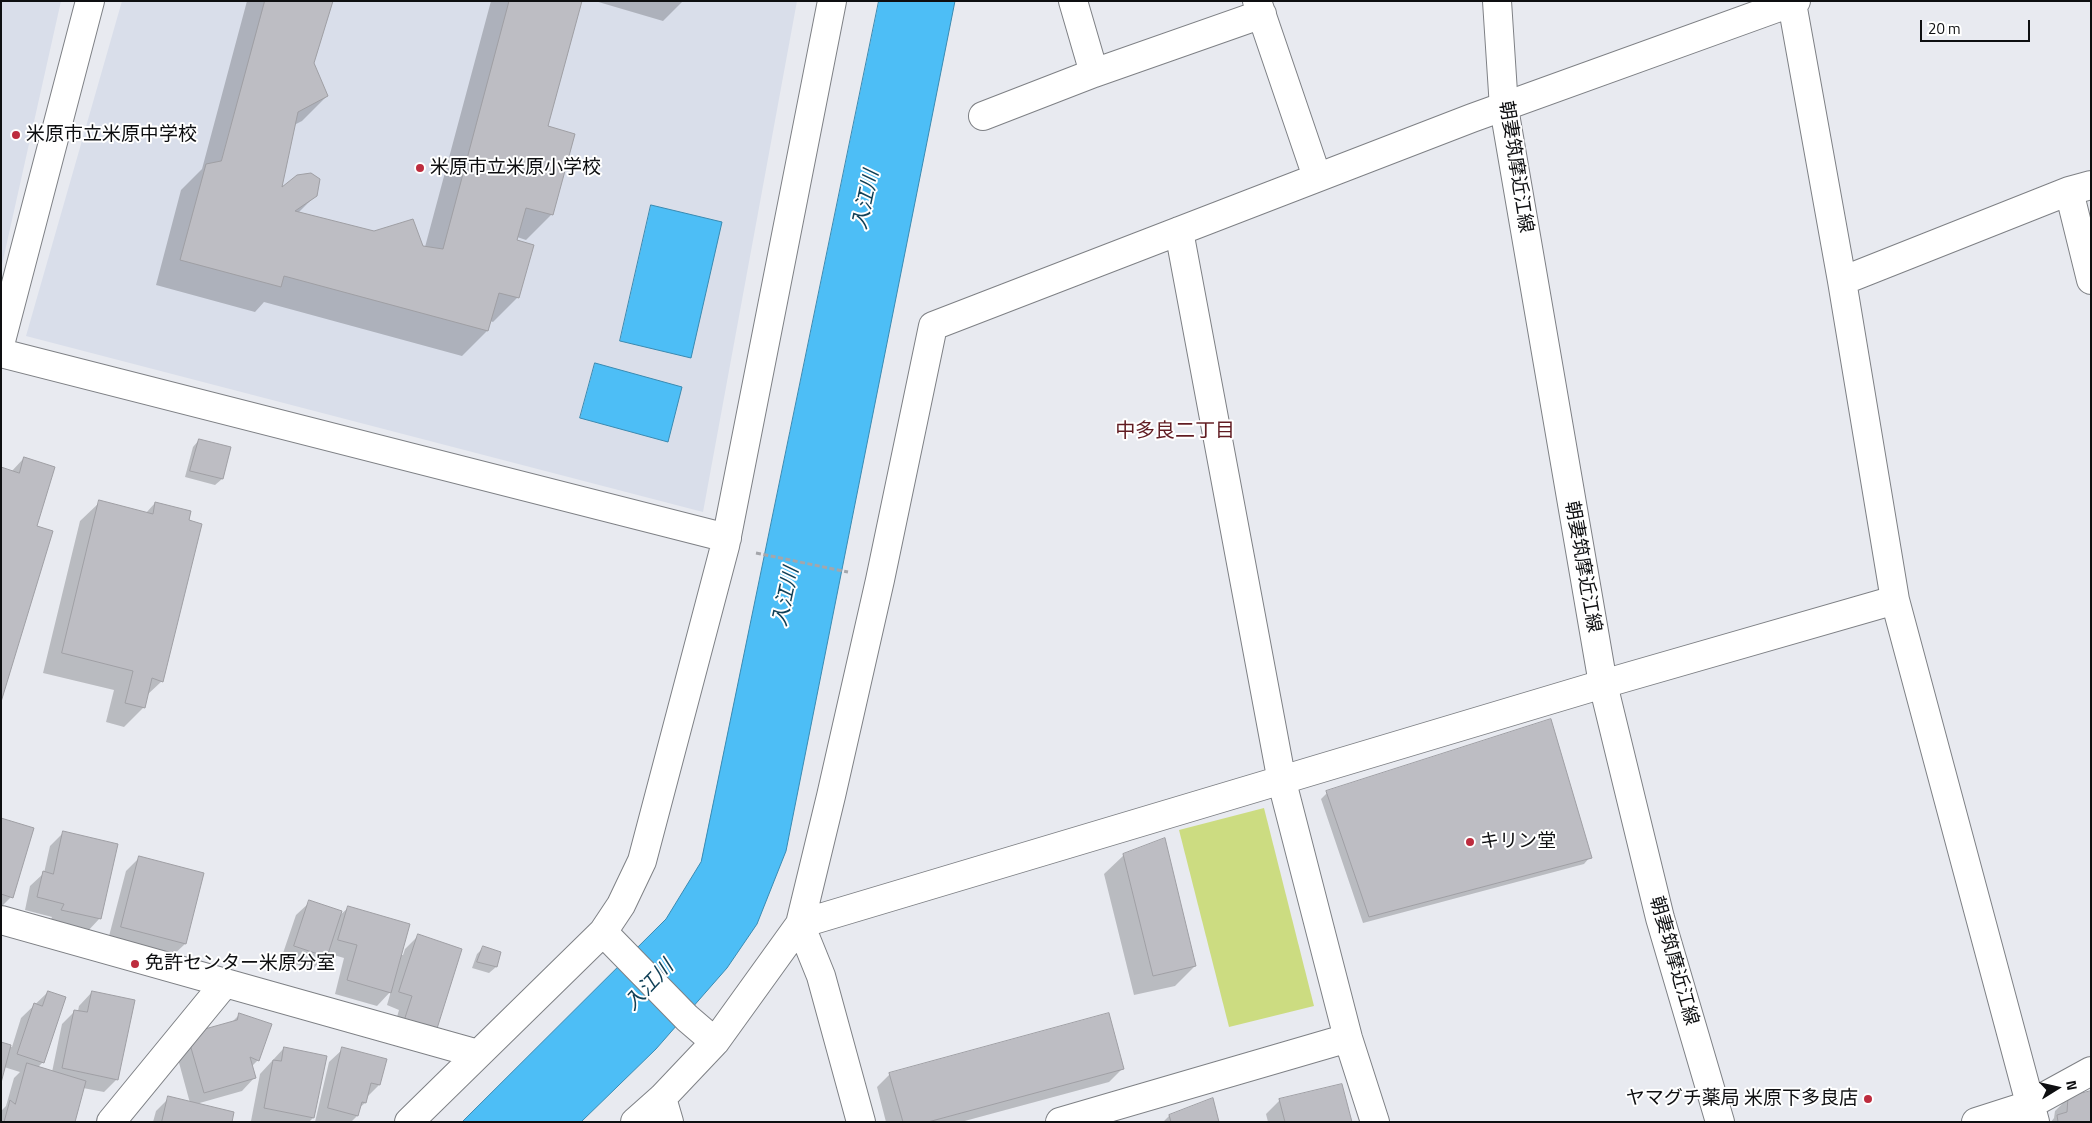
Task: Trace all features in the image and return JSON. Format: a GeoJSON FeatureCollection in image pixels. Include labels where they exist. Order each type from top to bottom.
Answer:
{"type":"FeatureCollection","features":[{"type":"Feature","properties":{"kind":"street"},"geometry":{"type":"LineString","coordinates":[[1,341],[90,1]]}},
{"type":"Feature","properties":{"kind":"street"},"geometry":{"type":"LineString","coordinates":[[409,1122],[478,1054],[611,940],[621,905],[642,861],[738,545],[832,1]]}},
{"type":"Feature","properties":{"kind":"street"},"geometry":{"type":"LineString","coordinates":[[1073,1],[1094,73]]}},
{"type":"Feature","properties":{"kind":"street","name":"朝妻筑摩近江線"},"geometry":{"type":"LineString","coordinates":[[1497,1],[1504,108],[1602,684],[1660,918],[1720,1122]]}},
{"type":"Feature","properties":{"kind":"street"},"geometry":{"type":"LineString","coordinates":[[635,1122],[666,1110],[800,924],[878,587],[933,326],[1317,177],[1794,2],[1895,600],[2032,1113]]}},
{"type":"Feature","properties":{"kind":"street"},"geometry":{"type":"LineString","coordinates":[[983,116],[1260,8],[1317,177]]}},
{"type":"Feature","properties":{"kind":"street"},"geometry":{"type":"LineString","coordinates":[[1842,281],[2080,188],[2091,280]]}},
{"type":"Feature","properties":{"kind":"street"},"geometry":{"type":"LineString","coordinates":[[1178,231],[1282,782],[1348,1038],[1375,1122]]}},
{"type":"Feature","properties":{"kind":"street"},"geometry":{"type":"LineString","coordinates":[[1,353],[738,545]]}},
{"type":"Feature","properties":{"kind":"street"},"geometry":{"type":"LineString","coordinates":[[800,924],[1282,782],[1602,684],[1895,600]]}},
{"type":"Feature","properties":{"kind":"street"},"geometry":{"type":"LineString","coordinates":[[1,920],[478,1054]]}},
{"type":"Feature","properties":{"kind":"street"},"geometry":{"type":"LineString","coordinates":[[800,924],[821,976],[861,1122]]}},
{"type":"Feature","properties":{"kind":"street"},"geometry":{"type":"LineString","coordinates":[[611,940],[687,1018],[714,1042]]}},
{"type":"Feature","properties":{"kind":"street"},"geometry":{"type":"LineString","coordinates":[[111,1122],[225,983]]}},
{"type":"Feature","properties":{"kind":"street"},"geometry":{"type":"LineString","coordinates":[[1060,1122],[1348,1038]]}},
{"type":"Feature","properties":{"kind":"street"},"geometry":{"type":"LineString","coordinates":[[1976,1122],[2032,1113],[2091,1071]]}},
{"type":"Feature","properties":{"kind":"path"},"geometry":{"type":"LineString","coordinates":[[738,545],[845,572]]}},
{"type":"Feature","properties":{"kind":"shaded area","name":"米原市立米原中学校"},"geometry":{"type":"Polygon","coordinates":[[[1,1],[61,1],[1,269],[1,1]]]}},
{"type":"Feature","properties":{"kind":"shaded area","name":"米原市立米原小学校"},"geometry":{"type":"Polygon","coordinates":[[[122,1],[797,1],[703,512],[26,336],[122,1]]]}},
{"type":"Feature","properties":{"kind":"green space"},"geometry":{"type":"Polygon","coordinates":[[[1264,808],[1314,1006],[1229,1027],[1179,830],[1264,808]]]}},
{"type":"Feature","properties":{"kind":"water","name":"入江川"},"geometry":{"type":"Polygon","coordinates":[[[879,1],[955,1],[786,851],[757,924],[727,968],[656,1049],[581,1122],[462,1122],[666,919],[701,862],[879,1]]]}},
{"type":"Feature","properties":{"kind":"water"},"geometry":{"type":"Polygon","coordinates":[[[651,205],[722,222],[691,358],[620,341],[651,205]]]}},
{"type":"Feature","properties":{"kind":"water"},"geometry":{"type":"Polygon","coordinates":[[[595,363],[682,387],[668,442],[580,418],[595,363]]]}},
{"type":"Feature","properties":{"kind":"building"},"geometry":{"type":"Polygon","coordinates":[[[265,1],[333,1],[314,63],[328,96],[298,112],[282,187],[297,175],[311,173],[320,179],[317,196],[295,211],[374,231],[413,219],[423,246],[443,249],[509,1],[582,1],[548,126],[575,134],[553,215],[526,208],[517,240],[534,245],[519,298],[499,293],[488,331],[284,276],[281,287],[180,260],[206,164],[221,161],[265,1]]]}},
{"type":"Feature","properties":{"kind":"building"},"geometry":{"type":"Polygon","coordinates":[[[199,439],[231,447],[223,479],[190,471],[199,439]]]}},
{"type":"Feature","properties":{"kind":"building"},"geometry":{"type":"Polygon","coordinates":[[[24,457],[55,467],[37,526],[53,531],[1,702],[1,467],[19,473],[24,457]]]}},
{"type":"Feature","properties":{"kind":"building"},"geometry":{"type":"Polygon","coordinates":[[[99,500],[153,514],[155,502],[191,511],[189,520],[202,524],[163,682],[152,678],[145,708],[125,703],[133,671],[62,653],[99,500]]]}},
{"type":"Feature","properties":{"kind":"building"},"geometry":{"type":"Polygon","coordinates":[[[1551,719],[1592,858],[1369,917],[1326,791],[1551,719]]]}},
{"type":"Feature","properties":{"kind":"building"},"geometry":{"type":"Polygon","coordinates":[[[1,818],[34,828],[13,898],[1,894],[1,818]]]}},
{"type":"Feature","properties":{"kind":"building"},"geometry":{"type":"Polygon","coordinates":[[[63,831],[118,844],[101,919],[61,910],[64,904],[37,897],[43,871],[53,874],[63,831]]]}},
{"type":"Feature","properties":{"kind":"building"},"geometry":{"type":"Polygon","coordinates":[[[1165,838],[1196,966],[1153,976],[1123,854],[1165,838]]]}},
{"type":"Feature","properties":{"kind":"building"},"geometry":{"type":"Polygon","coordinates":[[[139,856],[204,873],[186,944],[121,927],[139,856]]]}},
{"type":"Feature","properties":{"kind":"building"},"geometry":{"type":"Polygon","coordinates":[[[309,900],[342,911],[327,957],[294,946],[309,900]]]}},
{"type":"Feature","properties":{"kind":"building"},"geometry":{"type":"Polygon","coordinates":[[[348,906],[410,924],[391,993],[347,980],[357,945],[338,940],[348,906]]]}},
{"type":"Feature","properties":{"kind":"building"},"geometry":{"type":"Polygon","coordinates":[[[418,934],[462,949],[435,1035],[403,1024],[412,996],[399,992],[418,934]]]}},
{"type":"Feature","properties":{"kind":"building"},"geometry":{"type":"Polygon","coordinates":[[[483,946],[501,952],[497,967],[477,962],[483,946]]]}},
{"type":"Feature","properties":{"kind":"building"},"geometry":{"type":"Polygon","coordinates":[[[48,991],[66,997],[44,1063],[17,1054],[34,1003],[42,1006],[48,991]]]}},
{"type":"Feature","properties":{"kind":"building"},"geometry":{"type":"Polygon","coordinates":[[[92,991],[135,1000],[118,1080],[62,1068],[74,1010],[87,1012],[92,991]]]}},
{"type":"Feature","properties":{"kind":"building"},"geometry":{"type":"Polygon","coordinates":[[[239,1013],[272,1024],[259,1061],[250,1057],[256,1078],[204,1093],[187,1034],[237,1020],[239,1013]]]}},
{"type":"Feature","properties":{"kind":"building"},"geometry":{"type":"Polygon","coordinates":[[[1109,1013],[1124,1069],[928,1122],[903,1122],[889,1073],[1109,1013]]]}},
{"type":"Feature","properties":{"kind":"building"},"geometry":{"type":"Polygon","coordinates":[[[1,1042],[11,1045],[1,1083],[1,1042]]]}},
{"type":"Feature","properties":{"kind":"building"},"geometry":{"type":"Polygon","coordinates":[[[284,1047],[327,1056],[314,1118],[264,1108],[273,1060],[281,1061],[284,1047]]]}},
{"type":"Feature","properties":{"kind":"building"},"geometry":{"type":"Polygon","coordinates":[[[342,1047],[387,1059],[380,1085],[371,1083],[366,1103],[362,1102],[358,1116],[328,1108],[342,1047]]]}},
{"type":"Feature","properties":{"kind":"building"},"geometry":{"type":"Polygon","coordinates":[[[27,1063],[86,1081],[75,1122],[4,1122],[10,1100],[15,1104],[27,1063]]]}},
{"type":"Feature","properties":{"kind":"building"},"geometry":{"type":"Polygon","coordinates":[[[1342,1084],[1352,1122],[1285,1122],[1279,1099],[1342,1084]]]}},
{"type":"Feature","properties":{"kind":"building"},"geometry":{"type":"Polygon","coordinates":[[[2091,1091],[2091,1122],[2058,1122],[2057,1115],[2067,1112],[2068,1097],[2091,1091]]]}},
{"type":"Feature","properties":{"kind":"building"},"geometry":{"type":"Polygon","coordinates":[[[168,1096],[234,1112],[232,1122],[162,1122],[168,1096]]]}},
{"type":"Feature","properties":{"kind":"building"},"geometry":{"type":"Polygon","coordinates":[[[1213,1098],[1219,1122],[1171,1122],[1169,1115],[1213,1098]]]}},
{"type":"Feature","properties":{"kind":"place","name":"米原市立米原中学校"},"geometry":{"type":"Point","coordinates":[16,135]}},
{"type":"Feature","properties":{"kind":"place","name":"米原市立米原小学校"},"geometry":{"type":"Point","coordinates":[420,168]}},
{"type":"Feature","properties":{"kind":"place","name":"キリン堂"},"geometry":{"type":"Point","coordinates":[1470,842]}},
{"type":"Feature","properties":{"kind":"place","name":"免許センター米原分室"},"geometry":{"type":"Point","coordinates":[135,964]}},
{"type":"Feature","properties":{"kind":"place","name":"ヤマグチ薬局 米原下多良店"},"geometry":{"type":"Point","coordinates":[1868,1099]}},
{"type":"Feature","properties":{"kind":"district","name":"中多良二丁目"},"geometry":{"type":"Point","coordinates":[1175,432]}}]}
